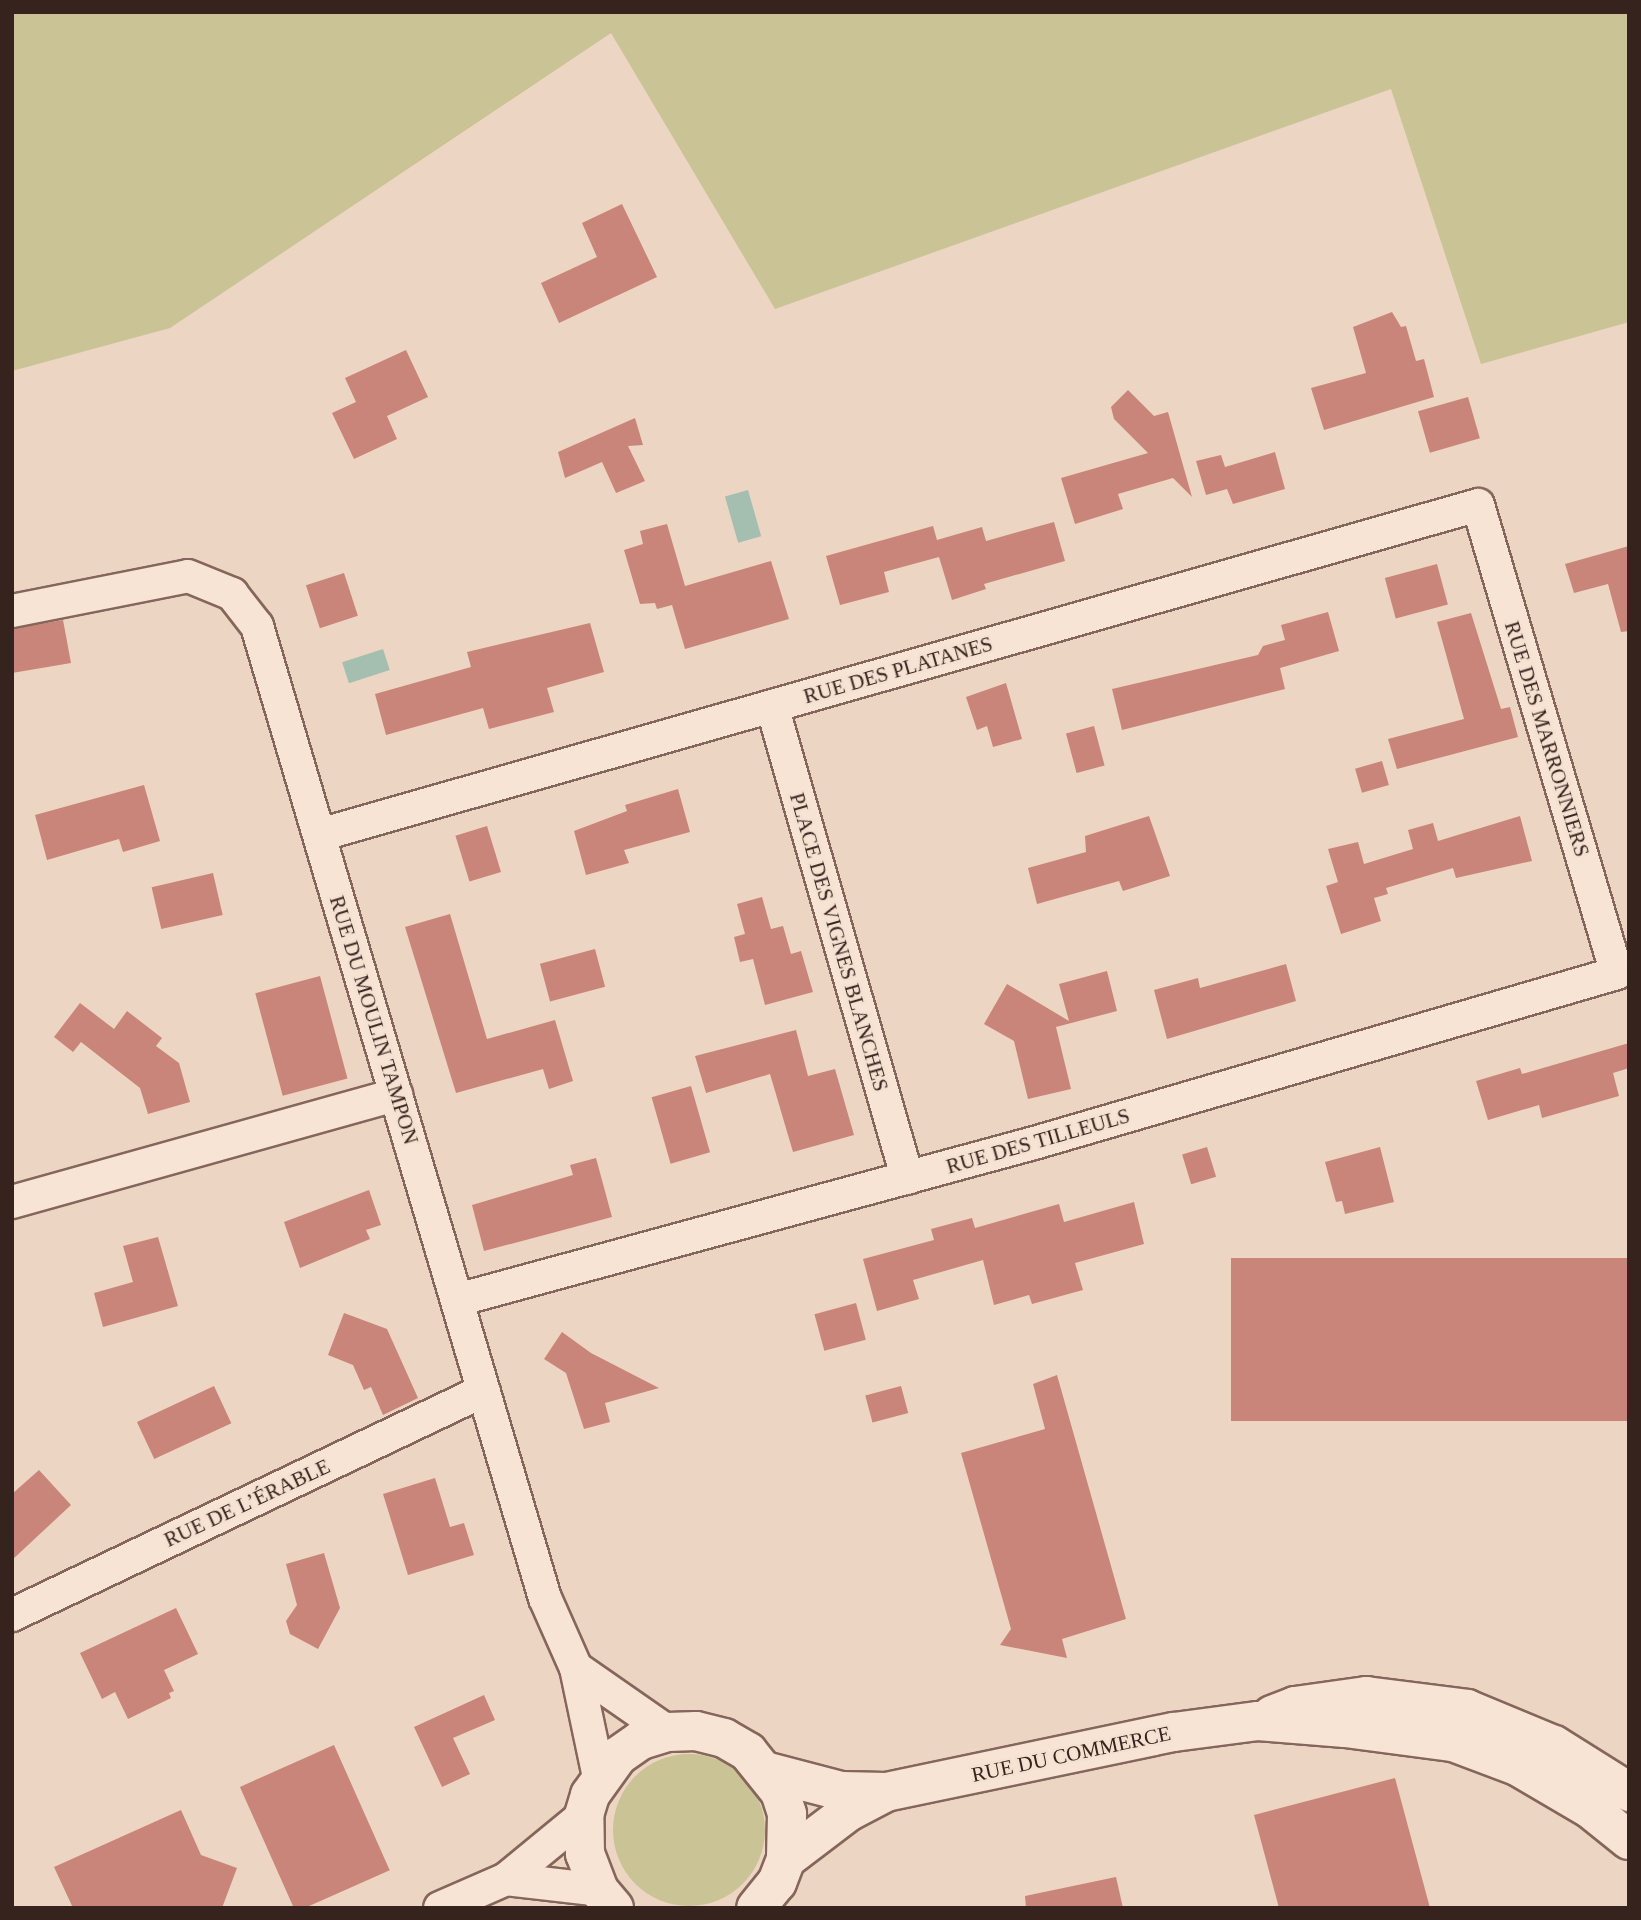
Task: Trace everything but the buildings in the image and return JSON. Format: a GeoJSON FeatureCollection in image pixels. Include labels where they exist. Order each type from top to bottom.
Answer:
{"type":"FeatureCollection","features":[{"type":"Feature","properties":{"kind":"street","name":"RUE DES PLATANES"},"geometry":{"type":"LineString","coordinates":[[319,835],[1478,505]]}},
{"type":"Feature","properties":{"kind":"street","name":"RUE DES MARRONNIERS"},"geometry":{"type":"LineString","coordinates":[[1478,505],[1617,973]]}},
{"type":"Feature","properties":{"kind":"street","name":"RUE DU MOULIN TAMPON"},"geometry":{"type":"LineString","coordinates":[[12,611],[188,576],[232,594],[257,626],[545,1598],[576,1668],[599,1777]]}},
{"type":"Feature","properties":{"kind":"street","name":"PLACE DES VIGNES BLANCHES"},"geometry":{"type":"LineString","coordinates":[[772,706],[907,1178]]}},
{"type":"Feature","properties":{"kind":"street","name":"RUE DES TILLEULS"},"geometry":{"type":"LineString","coordinates":[[457,1300],[907,1178],[1617,973]]}},
{"type":"Feature","properties":{"kind":"street"},"geometry":{"type":"LineString","coordinates":[[12,1202],[396,1094]]}},
{"type":"Feature","properties":{"kind":"street","name":"RUE DE L’ÉRABLE"},"geometry":{"type":"LineString","coordinates":[[12,1615],[483,1391]]}},
{"type":"Feature","properties":{"kind":"street"},"geometry":{"type":"LineString","coordinates":[[576,1668],[668,1732]]}},
{"type":"Feature","properties":{"kind":"street","name":"RUE DU COMMERCE"},"geometry":{"type":"LineString","coordinates":[[1258,1721],[1294,1706],[1326,1700],[1366,1696],[1416,1699],[1467,1709],[1554,1745],[1629,1792]]}},
{"type":"Feature","properties":{"kind":"street","name":"RUE DU COMMERCE"},"geometry":{"type":"LineString","coordinates":[[768,1772],[841,1791],[886,1792],[1174,1732],[1258,1721],[1387,1732],[1453,1742],[1519,1767],[1589,1808],[1629,1840]]}},
{"type":"Feature","properties":{"kind":"street"},"geometry":{"type":"LineString","coordinates":[[607,1899],[585,1854],[584,1815],[599,1777],[618,1756],[641,1740],[668,1732],[696,1731],[724,1738],[748,1752],[768,1772],[787,1814],[786,1859],[776,1882],[756,1908]]}},
{"type":"Feature","properties":{"kind":"street","name":"RUE DU COMMERCE"},"geometry":{"type":"LineString","coordinates":[[786,1859],[848,1812],[886,1792]]}},
{"type":"Feature","properties":{"kind":"street"},"geometry":{"type":"LineString","coordinates":[[440,1908],[506,1879],[584,1815]]}},
{"type":"Feature","properties":{"kind":"street"},"geometry":{"type":"LineString","coordinates":[[506,1879],[607,1899]]}},
{"type":"Feature","properties":{"kind":"shaded area"},"geometry":{"type":"Polygon","coordinates":[[[12,12],[1629,12],[1629,322],[1481,364],[1391,89],[775,309],[611,33],[170,328],[12,371],[12,12]]]}},
{"type":"Feature","properties":{"kind":"shaded area"},"geometry":{"type":"Polygon","coordinates":[[[748,490],[761,536],[738,543],[725,497],[748,490]]]}},
{"type":"Feature","properties":{"kind":"shaded area"},"geometry":{"type":"Polygon","coordinates":[[[383,649],[390,670],[349,683],[342,662],[383,649]]]}},
{"type":"Feature","properties":{"kind":"shaded area"},"geometry":{"type":"Polygon","coordinates":[[[689,1754],[718,1760],[743,1776],[759,1801],[765,1830],[759,1859],[743,1884],[718,1900],[689,1906],[660,1900],[635,1884],[619,1859],[613,1830],[619,1801],[635,1776],[660,1760],[689,1754]]]}}]}
